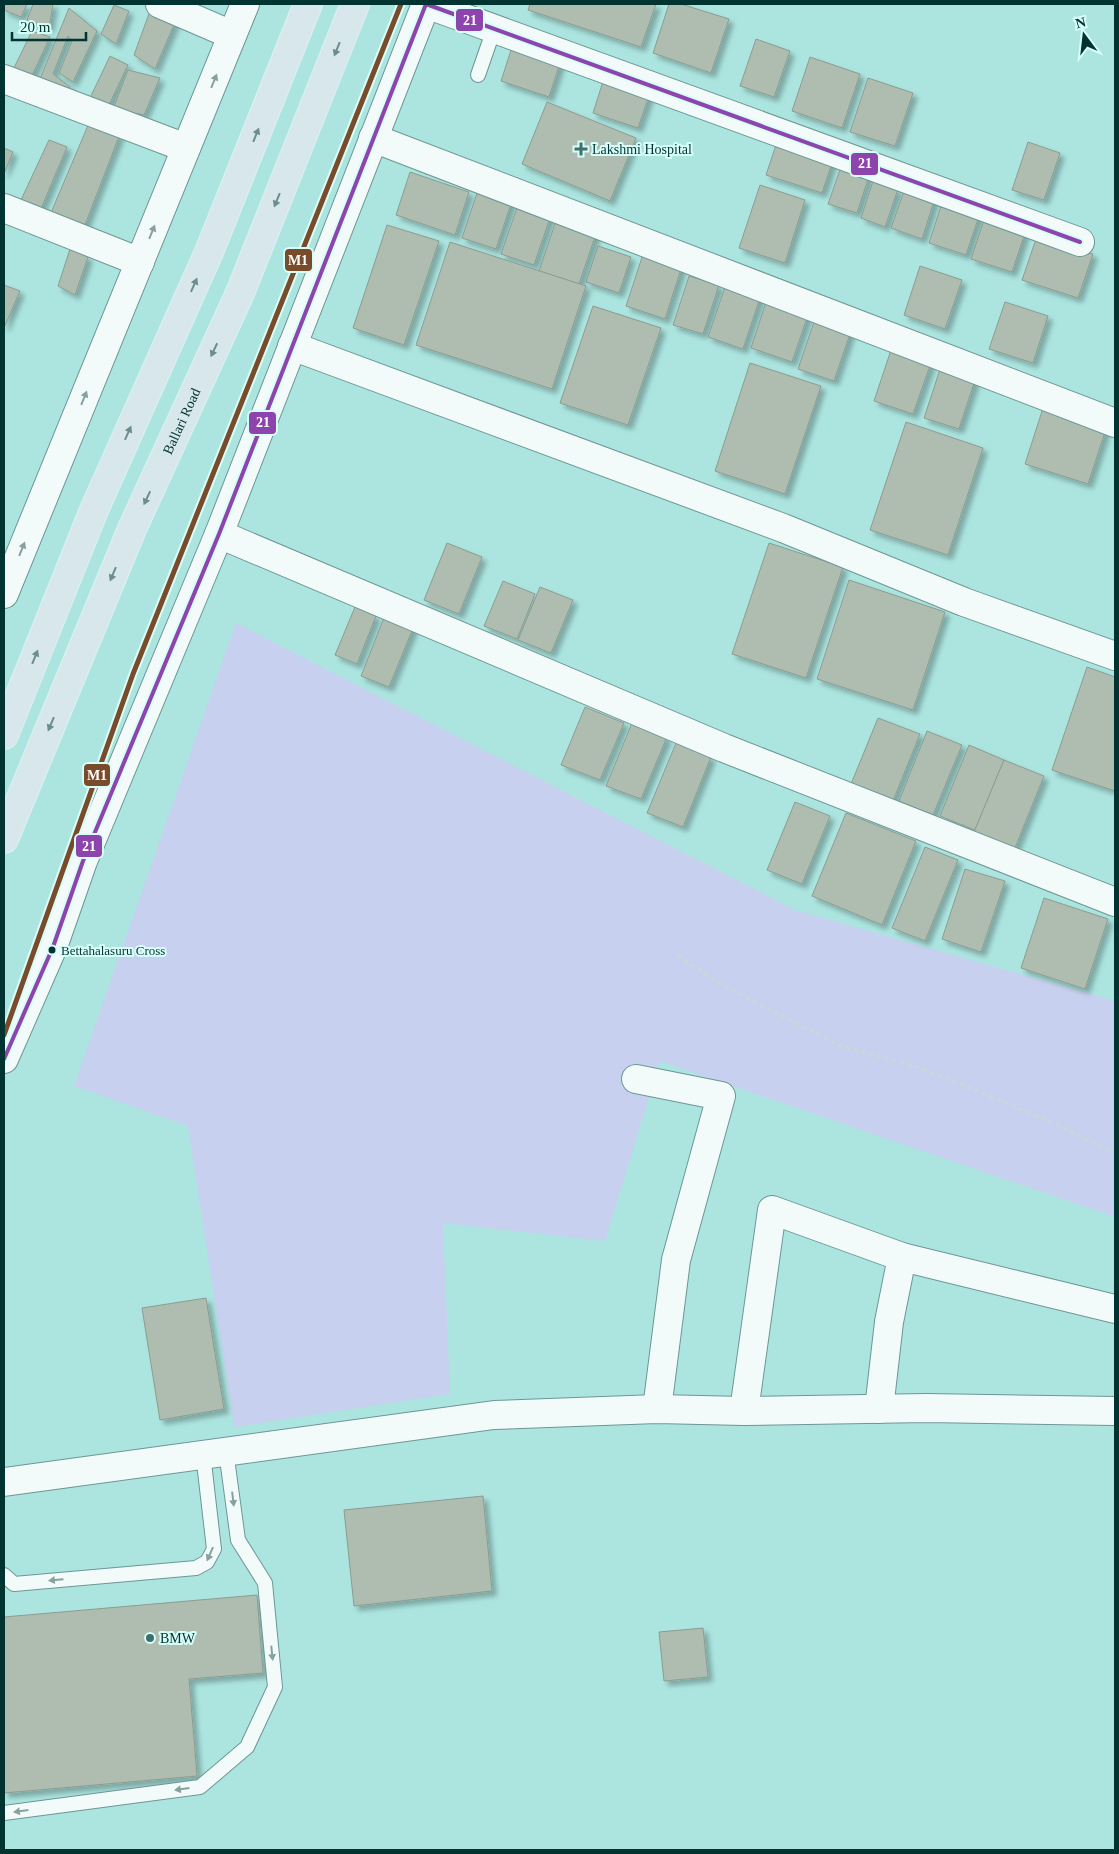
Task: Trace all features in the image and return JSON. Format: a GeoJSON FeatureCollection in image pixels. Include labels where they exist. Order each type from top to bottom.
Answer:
{"type":"FeatureCollection","features":[{"type":"Feature","properties":{"kind":"highway"},"geometry":{"type":"LineString","coordinates":[[4,735],[94,510],[210,252],[308,4]]}},
{"type":"Feature","properties":{"kind":"highway","name":"Ballari Road"},"geometry":{"type":"LineString","coordinates":[[4,839],[132,529],[240,293],[355,4]]}},
{"type":"Feature","properties":{"kind":"street"},"geometry":{"type":"LineString","coordinates":[[160,4],[232,35]]}},
{"type":"Feature","properties":{"kind":"street"},"geometry":{"type":"LineString","coordinates":[[4,594],[245,4]]}},
{"type":"Feature","properties":{"kind":"street"},"geometry":{"type":"LineString","coordinates":[[4,1059],[53,947],[83,861],[219,534],[426,4],[1080,242]]}},
{"type":"Feature","properties":{"kind":"street"},"geometry":{"type":"LineString","coordinates":[[4,79],[186,148]]}},
{"type":"Feature","properties":{"kind":"street"},"geometry":{"type":"LineString","coordinates":[[373,138],[1115,423]]}},
{"type":"Feature","properties":{"kind":"street"},"geometry":{"type":"LineString","coordinates":[[4,208],[140,262]]}},
{"type":"Feature","properties":{"kind":"street"},"geometry":{"type":"LineString","coordinates":[[292,346],[783,528],[964,602],[1115,656]]}},
{"type":"Feature","properties":{"kind":"street"},"geometry":{"type":"LineString","coordinates":[[219,534],[724,748],[1115,902]]}},
{"type":"Feature","properties":{"kind":"street"},"geometry":{"type":"LineString","coordinates":[[636,1079],[721,1096],[676,1260],[657,1409]]}},
{"type":"Feature","properties":{"kind":"street"},"geometry":{"type":"LineString","coordinates":[[744,1411],[772,1210],[902,1257],[1115,1309]]}},
{"type":"Feature","properties":{"kind":"street"},"geometry":{"type":"LineString","coordinates":[[879,1409],[889,1322],[902,1257]]}},
{"type":"Feature","properties":{"kind":"street"},"geometry":{"type":"LineString","coordinates":[[4,1482],[494,1414],[657,1409],[744,1411],[879,1409],[1115,1411]]}},
{"type":"Feature","properties":{"kind":"lane"},"geometry":{"type":"LineString","coordinates":[[478,75],[494,29]]}},
{"type":"Feature","properties":{"kind":"lane"},"geometry":{"type":"LineString","coordinates":[[4,1575],[14,1584],[196,1568],[207,1562],[214,1550],[215,1452]]}},
{"type":"Feature","properties":{"kind":"lane"},"geometry":{"type":"LineString","coordinates":[[4,1813],[200,1786],[247,1747],[276,1687],[265,1583],[238,1540],[215,1452]]}},
{"type":"Feature","properties":{"kind":"path"},"geometry":{"type":"LineString","coordinates":[[678,955],[718,983],[839,1046],[920,1068],[1040,1117],[1115,1153]]}},
{"type":"Feature","properties":{"kind":"shaded area"},"geometry":{"type":"Polygon","coordinates":[[[236,623],[795,910],[1115,1001],[1115,1217],[660,1061],[605,1241],[443,1223],[450,1394],[234,1427],[188,1126],[74,1086],[236,623]]]}},
{"type":"Feature","properties":{"kind":"building"},"geometry":{"type":"Polygon","coordinates":[[[4,4],[27,4],[21,17],[4,10],[4,4]]]}},
{"type":"Feature","properties":{"kind":"building"},"geometry":{"type":"Polygon","coordinates":[[[33,4],[53,4],[49,28],[27,20],[33,4]]]}},
{"type":"Feature","properties":{"kind":"building"},"geometry":{"type":"Polygon","coordinates":[[[530,4],[656,4],[641,47],[528,10],[530,4]]]}},
{"type":"Feature","properties":{"kind":"building"},"geometry":{"type":"Polygon","coordinates":[[[669,4],[681,4],[729,19],[711,73],[653,53],[669,4]]]}},
{"type":"Feature","properties":{"kind":"building"},"geometry":{"type":"Polygon","coordinates":[[[114,5],[129,11],[116,44],[101,34],[114,5]]]}},
{"type":"Feature","properties":{"kind":"building"},"geometry":{"type":"Polygon","coordinates":[[[69,8],[97,31],[73,82],[59,73],[72,41],[68,36],[53,74],[70,87],[66,96],[37,86],[69,8]]]}},
{"type":"Feature","properties":{"kind":"building"},"geometry":{"type":"Polygon","coordinates":[[[150,11],[176,20],[155,69],[134,55],[150,11]]]}},
{"type":"Feature","properties":{"kind":"building"},"geometry":{"type":"Polygon","coordinates":[[[32,31],[50,37],[29,82],[10,76],[32,31]]]}},
{"type":"Feature","properties":{"kind":"building"},"geometry":{"type":"Polygon","coordinates":[[[756,39],[790,51],[774,97],[740,86],[756,39]]]}},
{"type":"Feature","properties":{"kind":"building"},"geometry":{"type":"Polygon","coordinates":[[[514,41],[562,57],[549,97],[501,81],[514,41]]]}},
{"type":"Feature","properties":{"kind":"building"},"geometry":{"type":"Polygon","coordinates":[[[110,56],[128,65],[109,105],[89,100],[110,56]]]}},
{"type":"Feature","properties":{"kind":"building"},"geometry":{"type":"Polygon","coordinates":[[[810,57],[860,74],[842,128],[792,111],[810,57]]]}},
{"type":"Feature","properties":{"kind":"building"},"geometry":{"type":"Polygon","coordinates":[[[128,70],[160,78],[144,115],[113,109],[128,70]]]}},
{"type":"Feature","properties":{"kind":"building"},"geometry":{"type":"Polygon","coordinates":[[[605,75],[651,90],[638,128],[593,113],[605,75]]]}},
{"type":"Feature","properties":{"kind":"building"},"geometry":{"type":"Polygon","coordinates":[[[868,78],[913,93],[895,146],[850,132],[868,78]]]}},
{"type":"Feature","properties":{"kind":"building"},"geometry":{"type":"Polygon","coordinates":[[[547,102],[636,138],[610,201],[522,164],[547,102]]]}},
{"type":"Feature","properties":{"kind":"building"},"geometry":{"type":"Polygon","coordinates":[[[89,123],[120,134],[83,230],[50,215],[89,123]]]}},
{"type":"Feature","properties":{"kind":"building"},"geometry":{"type":"Polygon","coordinates":[[[778,139],[834,157],[822,193],[766,175],[778,139]]]}},
{"type":"Feature","properties":{"kind":"building"},"geometry":{"type":"Polygon","coordinates":[[[49,140],[67,147],[40,211],[20,202],[49,140]]]}},
{"type":"Feature","properties":{"kind":"building"},"geometry":{"type":"Polygon","coordinates":[[[1028,142],[1060,153],[1044,200],[1012,190],[1028,142]]]}},
{"type":"Feature","properties":{"kind":"building"},"geometry":{"type":"Polygon","coordinates":[[[4,148],[13,152],[4,174],[4,148]]]}},
{"type":"Feature","properties":{"kind":"building"},"geometry":{"type":"Polygon","coordinates":[[[842,164],[870,173],[857,213],[828,204],[842,164]]]}},
{"type":"Feature","properties":{"kind":"building"},"geometry":{"type":"Polygon","coordinates":[[[410,172],[469,192],[455,235],[396,215],[410,172]]]}},
{"type":"Feature","properties":{"kind":"building"},"geometry":{"type":"Polygon","coordinates":[[[873,181],[898,189],[885,227],[861,218],[873,181]]]}},
{"type":"Feature","properties":{"kind":"building"},"geometry":{"type":"Polygon","coordinates":[[[760,185],[805,200],[785,263],[739,248],[760,185]]]}},
{"type":"Feature","properties":{"kind":"building"},"geometry":{"type":"Polygon","coordinates":[[[479,187],[513,198],[496,249],[462,238],[479,187]]]}},
{"type":"Feature","properties":{"kind":"building"},"geometry":{"type":"Polygon","coordinates":[[[905,188],[935,198],[922,239],[891,228],[905,188]]]}},
{"type":"Feature","properties":{"kind":"building"},"geometry":{"type":"Polygon","coordinates":[[[943,200],[980,213],[966,255],[929,243],[943,200]]]}},
{"type":"Feature","properties":{"kind":"building"},"geometry":{"type":"Polygon","coordinates":[[[519,202],[552,212],[534,265],[501,254],[519,202]]]}},
{"type":"Feature","properties":{"kind":"building"},"geometry":{"type":"Polygon","coordinates":[[[985,217],[1026,230],[1012,272],[971,259],[985,217]]]}},
{"type":"Feature","properties":{"kind":"building"},"geometry":{"type":"Polygon","coordinates":[[[557,218],[597,231],[579,284],[539,271],[557,218]]]}},
{"type":"Feature","properties":{"kind":"building"},"geometry":{"type":"Polygon","coordinates":[[[387,225],[439,241],[404,345],[353,328],[387,225]]]}},
{"type":"Feature","properties":{"kind":"building"},"geometry":{"type":"Polygon","coordinates":[[[1037,236],[1093,254],[1078,298],[1022,280],[1037,236]]]}},
{"type":"Feature","properties":{"kind":"building"},"geometry":{"type":"Polygon","coordinates":[[[450,242],[586,286],[552,389],[416,345],[450,242]]]}},
{"type":"Feature","properties":{"kind":"building"},"geometry":{"type":"Polygon","coordinates":[[[598,246],[631,257],[619,293],[586,282],[598,246]]]}},
{"type":"Feature","properties":{"kind":"building"},"geometry":{"type":"Polygon","coordinates":[[[70,249],[88,257],[75,295],[58,286],[70,249]]]}},
{"type":"Feature","properties":{"kind":"building"},"geometry":{"type":"Polygon","coordinates":[[[644,251],[683,263],[665,319],[626,306],[644,251]]]}},
{"type":"Feature","properties":{"kind":"building"},"geometry":{"type":"Polygon","coordinates":[[[920,266],[962,280],[945,329],[904,315],[920,266]]]}},
{"type":"Feature","properties":{"kind":"building"},"geometry":{"type":"Polygon","coordinates":[[[689,276],[719,285],[703,334],[673,325],[689,276]]]}},
{"type":"Feature","properties":{"kind":"building"},"geometry":{"type":"Polygon","coordinates":[[[726,284],[761,295],[743,349],[708,337],[726,284]]]}},
{"type":"Feature","properties":{"kind":"building"},"geometry":{"type":"Polygon","coordinates":[[[4,285],[20,291],[4,328],[4,285]]]}},
{"type":"Feature","properties":{"kind":"building"},"geometry":{"type":"Polygon","coordinates":[[[767,299],[809,312],[792,362],[751,348],[767,299]]]}},
{"type":"Feature","properties":{"kind":"building"},"geometry":{"type":"Polygon","coordinates":[[[1005,302],[1048,316],[1033,363],[989,349],[1005,302]]]}},
{"type":"Feature","properties":{"kind":"building"},"geometry":{"type":"Polygon","coordinates":[[[593,306],[661,328],[628,425],[560,403],[593,306]]]}},
{"type":"Feature","properties":{"kind":"building"},"geometry":{"type":"Polygon","coordinates":[[[816,316],[852,328],[834,381],[798,369],[816,316]]]}},
{"type":"Feature","properties":{"kind":"building"},"geometry":{"type":"Polygon","coordinates":[[[892,347],[932,360],[913,414],[874,401],[892,347]]]}},
{"type":"Feature","properties":{"kind":"building"},"geometry":{"type":"Polygon","coordinates":[[[750,363],[821,386],[785,494],[715,471],[750,363]]]}},
{"type":"Feature","properties":{"kind":"building"},"geometry":{"type":"Polygon","coordinates":[[[941,366],[976,377],[959,429],[924,418],[941,366]]]}},
{"type":"Feature","properties":{"kind":"building"},"geometry":{"type":"Polygon","coordinates":[[[1044,405],[1107,426],[1088,484],[1025,464],[1044,405]]]}},
{"type":"Feature","properties":{"kind":"building"},"geometry":{"type":"Polygon","coordinates":[[[906,422],[983,448],[948,555],[870,530],[906,422]]]}},
{"type":"Feature","properties":{"kind":"building"},"geometry":{"type":"Polygon","coordinates":[[[447,543],[482,557],[459,614],[424,600],[447,543]]]}},
{"type":"Feature","properties":{"kind":"building"},"geometry":{"type":"Polygon","coordinates":[[[769,543],[843,567],[806,678],[732,654],[769,543]]]}},
{"type":"Feature","properties":{"kind":"building"},"geometry":{"type":"Polygon","coordinates":[[[849,580],[945,612],[913,710],[817,679],[849,580]]]}},
{"type":"Feature","properties":{"kind":"building"},"geometry":{"type":"Polygon","coordinates":[[[503,581],[535,594],[517,639],[484,626],[503,581]]]}},
{"type":"Feature","properties":{"kind":"building"},"geometry":{"type":"Polygon","coordinates":[[[540,587],[573,600],[551,653],[518,640],[540,587]]]}},
{"type":"Feature","properties":{"kind":"building"},"geometry":{"type":"Polygon","coordinates":[[[355,607],[376,616],[357,664],[335,655],[355,607]]]}},
{"type":"Feature","properties":{"kind":"building"},"geometry":{"type":"Polygon","coordinates":[[[385,615],[414,626],[389,687],[361,676],[385,615]]]}},
{"type":"Feature","properties":{"kind":"building"},"geometry":{"type":"Polygon","coordinates":[[[1087,667],[1115,677],[1115,791],[1052,770],[1087,667]]]}},
{"type":"Feature","properties":{"kind":"building"},"geometry":{"type":"Polygon","coordinates":[[[585,707],[624,723],[600,780],[561,765],[585,707]]]}},
{"type":"Feature","properties":{"kind":"building"},"geometry":{"type":"Polygon","coordinates":[[[878,718],[920,734],[893,801],[851,784],[878,718]]]}},
{"type":"Feature","properties":{"kind":"building"},"geometry":{"type":"Polygon","coordinates":[[[632,723],[667,737],[641,799],[606,786],[632,723]]]}},
{"type":"Feature","properties":{"kind":"building"},"geometry":{"type":"Polygon","coordinates":[[[927,731],[962,745],[933,815],[899,801],[927,731]]]}},
{"type":"Feature","properties":{"kind":"building"},"geometry":{"type":"Polygon","coordinates":[[[676,743],[711,757],[683,827],[647,813],[676,743]]]}},
{"type":"Feature","properties":{"kind":"building"},"geometry":{"type":"Polygon","coordinates":[[[969,745],[1004,760],[975,830],[940,816],[969,745]]]}},
{"type":"Feature","properties":{"kind":"building"},"geometry":{"type":"Polygon","coordinates":[[[1004,760],[1044,776],[1015,848],[974,832],[1004,760]]]}},
{"type":"Feature","properties":{"kind":"building"},"geometry":{"type":"Polygon","coordinates":[[[795,802],[830,816],[802,884],[767,870],[795,802]]]}},
{"type":"Feature","properties":{"kind":"building"},"geometry":{"type":"Polygon","coordinates":[[[846,813],[916,841],[882,925],[812,896],[846,813]]]}},
{"type":"Feature","properties":{"kind":"building"},"geometry":{"type":"Polygon","coordinates":[[[925,847],[958,860],[925,941],[892,928],[925,847]]]}},
{"type":"Feature","properties":{"kind":"building"},"geometry":{"type":"Polygon","coordinates":[[[965,869],[1005,881],[981,952],[942,939],[965,869]]]}},
{"type":"Feature","properties":{"kind":"building"},"geometry":{"type":"Polygon","coordinates":[[[1044,898],[1108,919],[1085,989],[1021,968],[1044,898]]]}},
{"type":"Feature","properties":{"kind":"building"},"geometry":{"type":"Polygon","coordinates":[[[206,1298],[224,1409],[160,1420],[142,1308],[206,1298]]]}},
{"type":"Feature","properties":{"kind":"building"},"geometry":{"type":"Polygon","coordinates":[[[483,1496],[492,1591],[354,1606],[344,1510],[483,1496]]]}},
{"type":"Feature","properties":{"kind":"building"},"geometry":{"type":"Polygon","coordinates":[[[257,1595],[263,1673],[189,1679],[197,1776],[4,1793],[4,1617],[257,1595]]]}},
{"type":"Feature","properties":{"kind":"building"},"geometry":{"type":"Polygon","coordinates":[[[703,1628],[708,1677],[664,1681],[659,1632],[703,1628]]]}},
{"type":"Feature","properties":{"kind":"transit line","name":"M1"},"geometry":{"type":"LineString","coordinates":[[4,1035],[133,674],[401,4]]}},
{"type":"Feature","properties":{"kind":"transit line","name":"21"},"geometry":{"type":"LineString","coordinates":[[4,1059],[53,947],[83,861],[219,534],[426,4],[1080,242]]}},
{"type":"Feature","properties":{"kind":"place","name":"Lakshmi Hospital"},"geometry":{"type":"Point","coordinates":[581,149]}},
{"type":"Feature","properties":{"kind":"place","name":"Bettahalasuru Cross"},"geometry":{"type":"Point","coordinates":[52,950]}},
{"type":"Feature","properties":{"kind":"place","name":"BMW"},"geometry":{"type":"Point","coordinates":[150,1638]}}]}
